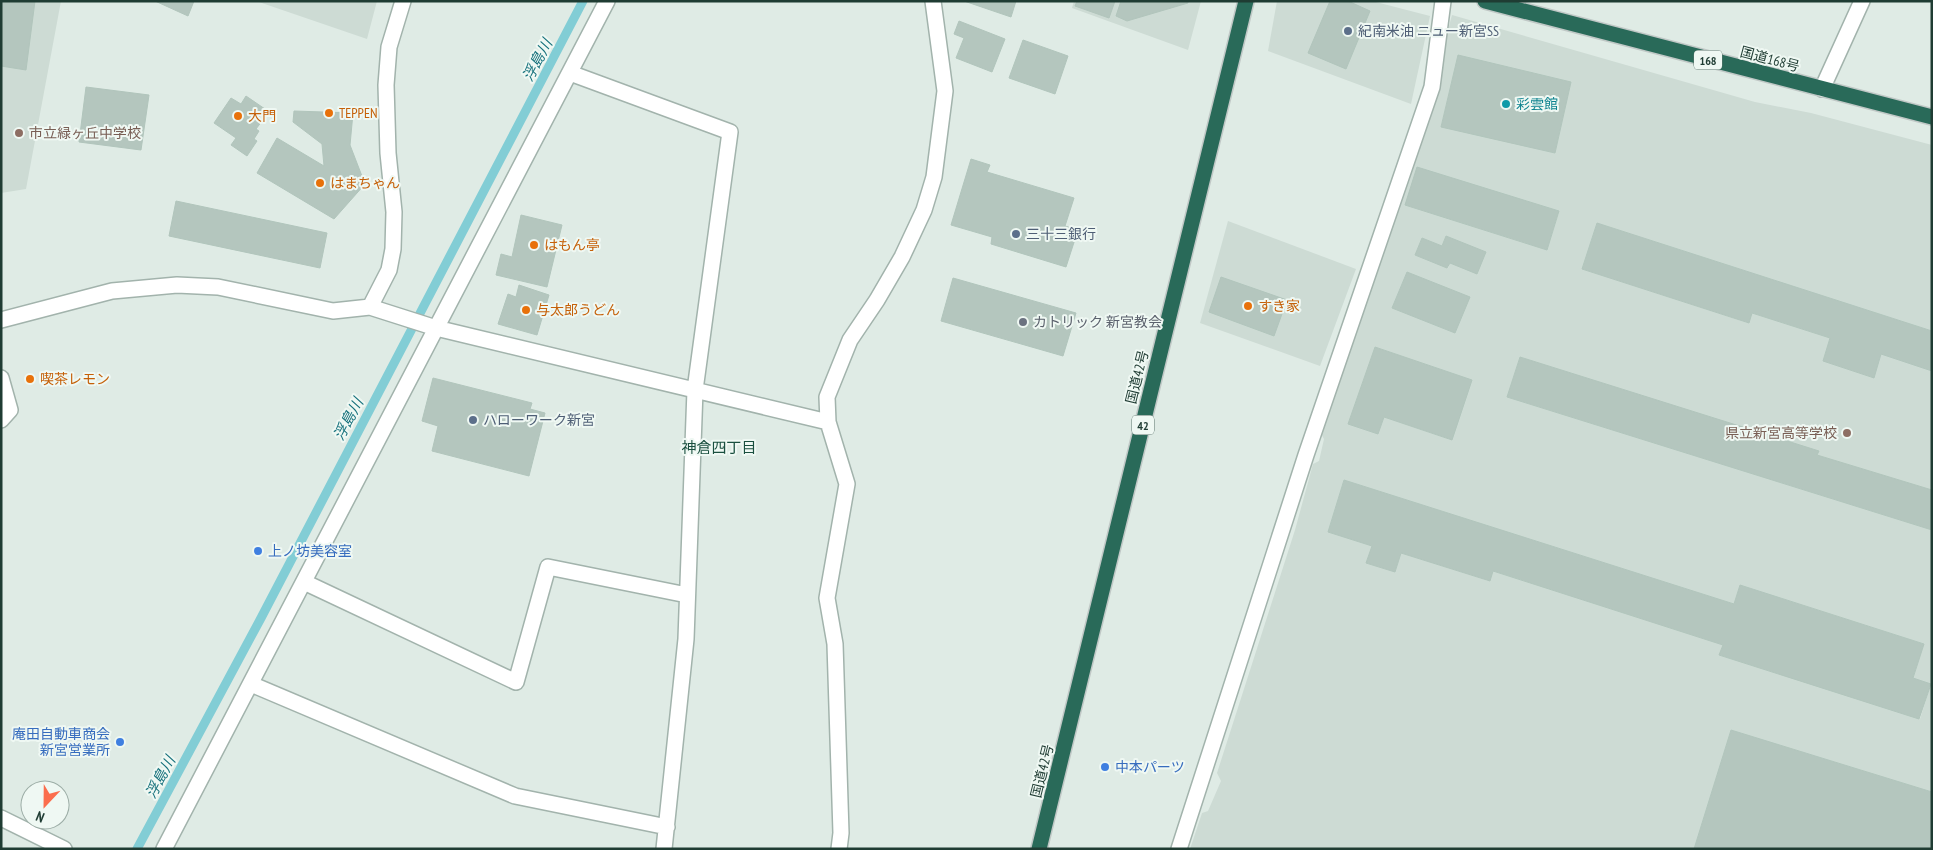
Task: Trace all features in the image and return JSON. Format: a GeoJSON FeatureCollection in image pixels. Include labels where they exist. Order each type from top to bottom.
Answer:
{"type":"FeatureCollection","features":[{"type":"Feature","properties":{"kind":"highway","name":"国道42号"},"geometry":{"type":"LineString","coordinates":[[1039,849],[1246,1]]}},
{"type":"Feature","properties":{"kind":"highway","name":"国道168号"},"geometry":{"type":"LineString","coordinates":[[1485,1],[1932,117]]}},
{"type":"Feature","properties":{"kind":"street"},"geometry":{"type":"LineString","coordinates":[[370,307],[389,270],[393,249],[394,212],[388,153],[386,85],[389,47],[403,1]]}},
{"type":"Feature","properties":{"kind":"street"},"geometry":{"type":"LineString","coordinates":[[164,849],[607,1]]}},
{"type":"Feature","properties":{"kind":"street"},"geometry":{"type":"LineString","coordinates":[[839,849],[841,833],[835,644],[827,598],[847,484],[828,422],[827,396],[845,351],[902,257],[924,210],[934,177],[945,91],[934,1]]}},
{"type":"Feature","properties":{"kind":"street"},"geometry":{"type":"LineString","coordinates":[[1180,849],[1306,455],[1432,87],[1443,1]]}},
{"type":"Feature","properties":{"kind":"street"},"geometry":{"type":"LineString","coordinates":[[1822,90],[1862,1]]}},
{"type":"Feature","properties":{"kind":"street"},"geometry":{"type":"LineString","coordinates":[[570,73],[730,132],[695,390],[686,639],[664,849]]}},
{"type":"Feature","properties":{"kind":"street"},"geometry":{"type":"LineString","coordinates":[[1,320],[112,291],[178,285],[218,287],[333,310],[370,307],[436,328],[828,422]]}},
{"type":"Feature","properties":{"kind":"street"},"geometry":{"type":"LineString","coordinates":[[1,378],[10,410],[1,420]]}},
{"type":"Feature","properties":{"kind":"street"},"geometry":{"type":"LineString","coordinates":[[304,582],[516,682],[548,567],[687,595]]}},
{"type":"Feature","properties":{"kind":"street"},"geometry":{"type":"LineString","coordinates":[[251,684],[515,796],[667,827]]}},
{"type":"Feature","properties":{"kind":"street"},"geometry":{"type":"LineString","coordinates":[[1,818],[64,849]]}},
{"type":"Feature","properties":{"kind":"shaded area","name":"市立緑ヶ丘中学校"},"geometry":{"type":"Polygon","coordinates":[[[1,1],[61,1],[26,189],[1,193],[1,1]]]}},
{"type":"Feature","properties":{"kind":"shaded area"},"geometry":{"type":"Polygon","coordinates":[[[256,1],[377,1],[367,39],[256,1]]]}},
{"type":"Feature","properties":{"kind":"shaded area"},"geometry":{"type":"Polygon","coordinates":[[[1074,1],[1201,1],[1188,50],[1072,8],[1074,1]]]}},
{"type":"Feature","properties":{"kind":"shaded area"},"geometry":{"type":"Polygon","coordinates":[[[1277,1],[1372,1],[1430,16],[1411,104],[1268,51],[1277,1]]]}},
{"type":"Feature","properties":{"kind":"shaded area","name":"県立新宮高等学校"},"geometry":{"type":"Polygon","coordinates":[[[1452,15],[1755,102],[1811,113],[1932,145],[1932,331],[1597,223],[1582,269],[1748,323],[1752,313],[1830,338],[1823,361],[1873,378],[1881,354],[1932,371],[1932,490],[1817,455],[1818,451],[1520,357],[1507,397],[1932,530],[1932,792],[1731,730],[1694,849],[1190,849],[1202,813],[1208,811],[1221,781],[1217,773],[1295,530],[1313,464],[1319,461],[1324,439],[1320,432],[1452,15]],[[1458,56],[1441,126],[1555,153],[1571,82],[1458,56]],[[1406,205],[1547,250],[1559,211],[1406,205]],[[1446,236],[1442,246],[1422,238],[1415,255],[1448,268],[1450,263],[1446,236]],[[1407,272],[1392,308],[1455,333],[1469,297],[1407,272]],[[1375,347],[1348,424],[1378,434],[1384,417],[1451,440],[1472,380],[1375,347]],[[1344,480],[1328,532],[1372,546],[1366,563],[1395,572],[1401,553],[1489,581],[1493,571],[1723,645],[1719,655],[1920,719],[1931,684],[1913,678],[1924,644],[1740,585],[1734,604],[1344,480]]]}},
{"type":"Feature","properties":{"kind":"shaded area"},"geometry":{"type":"Polygon","coordinates":[[[1228,221],[1356,269],[1320,366],[1200,323],[1228,221]]]}},
{"type":"Feature","properties":{"kind":"building"},"geometry":{"type":"Polygon","coordinates":[[[1,1],[35,1],[26,70],[1,66],[1,1]]]}},
{"type":"Feature","properties":{"kind":"building"},"geometry":{"type":"Polygon","coordinates":[[[155,1],[194,1],[188,16],[155,1]]]}},
{"type":"Feature","properties":{"kind":"building"},"geometry":{"type":"Polygon","coordinates":[[[964,1],[1016,1],[1011,17],[964,1]]]}},
{"type":"Feature","properties":{"kind":"building"},"geometry":{"type":"Polygon","coordinates":[[[1077,1],[1115,1],[1109,18],[1075,6],[1077,1]]]}},
{"type":"Feature","properties":{"kind":"building"},"geometry":{"type":"Polygon","coordinates":[[[1121,1],[1188,1],[1188,3],[1127,21],[1116,16],[1121,1]]]}},
{"type":"Feature","properties":{"kind":"building"},"geometry":{"type":"Polygon","coordinates":[[[1330,1],[1348,1],[1370,11],[1346,69],[1308,53],[1330,1]]]}},
{"type":"Feature","properties":{"kind":"building"},"geometry":{"type":"Polygon","coordinates":[[[959,21],[1005,39],[992,72],[956,58],[964,38],[954,34],[959,21]]]}},
{"type":"Feature","properties":{"kind":"building"},"geometry":{"type":"Polygon","coordinates":[[[1023,40],[1068,56],[1055,94],[1009,78],[1023,40]]]}},
{"type":"Feature","properties":{"kind":"building","name":"彩雲館"},"geometry":{"type":"Polygon","coordinates":[[[1458,55],[1571,82],[1555,153],[1441,127],[1458,55]]]}},
{"type":"Feature","properties":{"kind":"building"},"geometry":{"type":"Polygon","coordinates":[[[86,87],[149,95],[141,150],[79,142],[86,87]]]}},
{"type":"Feature","properties":{"kind":"building"},"geometry":{"type":"Polygon","coordinates":[[[246,96],[265,109],[258,118],[262,121],[256,129],[259,131],[254,139],[257,141],[247,156],[231,145],[236,138],[214,123],[231,98],[241,104],[246,96]]]}},
{"type":"Feature","properties":{"kind":"building"},"geometry":{"type":"Polygon","coordinates":[[[294,111],[353,113],[350,145],[365,184],[334,219],[257,173],[277,138],[324,166],[322,144],[293,122],[294,111]]]}},
{"type":"Feature","properties":{"kind":"building"},"geometry":{"type":"Polygon","coordinates":[[[971,159],[990,165],[987,172],[1074,198],[1065,226],[1078,230],[1066,267],[991,244],[992,237],[951,225],[971,159]]]}},
{"type":"Feature","properties":{"kind":"building"},"geometry":{"type":"Polygon","coordinates":[[[1417,167],[1559,211],[1547,250],[1405,205],[1417,167]]]}},
{"type":"Feature","properties":{"kind":"building"},"geometry":{"type":"Polygon","coordinates":[[[176,201],[327,233],[320,268],[169,236],[176,201]]]}},
{"type":"Feature","properties":{"kind":"building"},"geometry":{"type":"Polygon","coordinates":[[[521,215],[562,225],[547,287],[496,275],[501,254],[512,257],[521,215]]]}},
{"type":"Feature","properties":{"kind":"building"},"geometry":{"type":"Polygon","coordinates":[[[1597,223],[1932,331],[1932,371],[1881,354],[1874,378],[1823,361],[1830,338],[1752,313],[1749,323],[1582,269],[1597,223]]]}},
{"type":"Feature","properties":{"kind":"building"},"geometry":{"type":"Polygon","coordinates":[[[1446,236],[1486,252],[1477,274],[1450,263],[1447,268],[1415,255],[1422,238],[1442,246],[1446,236]]]}},
{"type":"Feature","properties":{"kind":"building"},"geometry":{"type":"Polygon","coordinates":[[[1407,272],[1470,297],[1455,333],[1392,308],[1407,272]]]}},
{"type":"Feature","properties":{"kind":"building","name":"すき家"},"geometry":{"type":"Polygon","coordinates":[[[1221,277],[1287,300],[1274,336],[1209,312],[1221,277]]]}},
{"type":"Feature","properties":{"kind":"building"},"geometry":{"type":"Polygon","coordinates":[[[953,278],[1076,313],[1063,356],[941,321],[953,278]]]}},
{"type":"Feature","properties":{"kind":"building"},"geometry":{"type":"Polygon","coordinates":[[[519,285],[549,295],[537,335],[498,324],[508,294],[516,297],[519,285]]]}},
{"type":"Feature","properties":{"kind":"building"},"geometry":{"type":"Polygon","coordinates":[[[1375,347],[1472,380],[1452,440],[1384,417],[1378,434],[1348,424],[1375,347]]]}},
{"type":"Feature","properties":{"kind":"building"},"geometry":{"type":"Polygon","coordinates":[[[1520,357],[1819,451],[1817,455],[1932,490],[1932,530],[1507,397],[1520,357]]]}},
{"type":"Feature","properties":{"kind":"building"},"geometry":{"type":"Polygon","coordinates":[[[433,378],[532,403],[530,409],[545,413],[529,476],[432,451],[438,426],[422,421],[433,378]]]}},
{"type":"Feature","properties":{"kind":"building"},"geometry":{"type":"Polygon","coordinates":[[[1344,480],[1734,604],[1740,585],[1924,644],[1913,678],[1931,684],[1919,719],[1719,655],[1723,645],[1493,571],[1490,581],[1401,553],[1395,572],[1366,563],[1372,546],[1328,532],[1344,480]]]}},
{"type":"Feature","properties":{"kind":"building"},"geometry":{"type":"Polygon","coordinates":[[[1731,730],[1932,792],[1932,849],[1694,849],[1731,730]]]}},
{"type":"Feature","properties":{"kind":"waterway","name":"浮島川"},"geometry":{"type":"LineString","coordinates":[[137,849],[261,618],[583,1]]}},
{"type":"Feature","properties":{"kind":"place","name":"紀南米油 ニュー新宮SS"},"geometry":{"type":"Point","coordinates":[1348,31]}},
{"type":"Feature","properties":{"kind":"place","name":"彩雲館"},"geometry":{"type":"Point","coordinates":[1506,104]}},
{"type":"Feature","properties":{"kind":"place","name":"TEPPEN"},"geometry":{"type":"Point","coordinates":[329,113]}},
{"type":"Feature","properties":{"kind":"place","name":"大門"},"geometry":{"type":"Point","coordinates":[238,116]}},
{"type":"Feature","properties":{"kind":"place","name":"市立緑ヶ丘中学校"},"geometry":{"type":"Point","coordinates":[19,133]}},
{"type":"Feature","properties":{"kind":"place","name":"はまちゃん"},"geometry":{"type":"Point","coordinates":[320,183]}},
{"type":"Feature","properties":{"kind":"place","name":"三十三銀行"},"geometry":{"type":"Point","coordinates":[1016,234]}},
{"type":"Feature","properties":{"kind":"place","name":"はもん亭"},"geometry":{"type":"Point","coordinates":[534,245]}},
{"type":"Feature","properties":{"kind":"place","name":"すき家"},"geometry":{"type":"Point","coordinates":[1248,306]}},
{"type":"Feature","properties":{"kind":"place","name":"与太郎うどん"},"geometry":{"type":"Point","coordinates":[526,310]}},
{"type":"Feature","properties":{"kind":"place","name":"カトリック 新宮教会"},"geometry":{"type":"Point","coordinates":[1023,322]}},
{"type":"Feature","properties":{"kind":"place","name":"喫茶レモン"},"geometry":{"type":"Point","coordinates":[30,379]}},
{"type":"Feature","properties":{"kind":"place","name":"ハローワーク新宮"},"geometry":{"type":"Point","coordinates":[473,420]}},
{"type":"Feature","properties":{"kind":"place","name":"県立新宮高等学校"},"geometry":{"type":"Point","coordinates":[1847,433]}},
{"type":"Feature","properties":{"kind":"place","name":"上ノ坊美容室"},"geometry":{"type":"Point","coordinates":[258,551]}},
{"type":"Feature","properties":{"kind":"place","name":"庵田自動車商会 新宮営業所"},"geometry":{"type":"Point","coordinates":[120,742]}},
{"type":"Feature","properties":{"kind":"place","name":"中本パーツ"},"geometry":{"type":"Point","coordinates":[1105,767]}},
{"type":"Feature","properties":{"kind":"district","name":"神倉四丁目"},"geometry":{"type":"Point","coordinates":[719,447]}}]}
